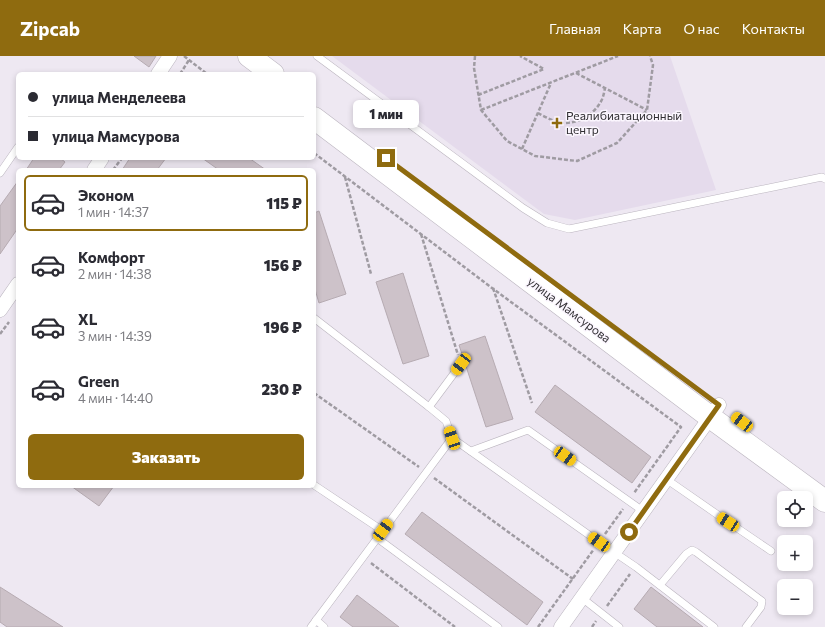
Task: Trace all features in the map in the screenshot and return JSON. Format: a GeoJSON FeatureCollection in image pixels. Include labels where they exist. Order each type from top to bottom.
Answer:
{"type":"FeatureCollection","features":[{"type":"Feature","properties":{"kind":"main road"},"geometry":{"type":"LineString","coordinates":[[232,56],[252,72]]}},
{"type":"Feature","properties":{"kind":"main road"},"geometry":{"type":"LineString","coordinates":[[249,56],[270,72]]}},
{"type":"Feature","properties":{"kind":"main road","name":"улица Мамсурова"},"geometry":{"type":"LineString","coordinates":[[316,106],[715,411],[825,501]]}},
{"type":"Feature","properties":{"kind":"main road","name":"улица Мамсурова"},"geometry":{"type":"LineString","coordinates":[[316,119],[715,411],[825,484]]}},
{"type":"Feature","properties":{"kind":"street"},"geometry":{"type":"LineString","coordinates":[[159,72],[170,56]]}},
{"type":"Feature","properties":{"kind":"street"},"geometry":{"type":"LineString","coordinates":[[0,310],[16,287]]}},
{"type":"Feature","properties":{"kind":"street"},"geometry":{"type":"LineString","coordinates":[[561,627],[715,411]]}},
{"type":"Feature","properties":{"kind":"lane"},"geometry":{"type":"LineString","coordinates":[[317,56],[523,208],[547,223],[569,229],[822,177],[825,179]]}},
{"type":"Feature","properties":{"kind":"lane"},"geometry":{"type":"LineString","coordinates":[[0,173],[16,150]]}},
{"type":"Feature","properties":{"kind":"lane"},"geometry":{"type":"LineString","coordinates":[[316,320],[446,421],[452,438],[636,567],[714,627]]}},
{"type":"Feature","properties":{"kind":"lane"},"geometry":{"type":"LineString","coordinates":[[429,407],[461,364]]}},
{"type":"Feature","properties":{"kind":"lane"},"geometry":{"type":"LineString","coordinates":[[471,451],[528,430],[643,511]]}},
{"type":"Feature","properties":{"kind":"lane"},"geometry":{"type":"LineString","coordinates":[[311,627],[452,438]]}},
{"type":"Feature","properties":{"kind":"lane"},"geometry":{"type":"LineString","coordinates":[[666,479],[771,551]]}},
{"type":"Feature","properties":{"kind":"lane"},"geometry":{"type":"LineString","coordinates":[[316,486],[383,530]]}},
{"type":"Feature","properties":{"kind":"lane"},"geometry":{"type":"LineString","coordinates":[[377,538],[498,627]]}},
{"type":"Feature","properties":{"kind":"lane"},"geometry":{"type":"LineString","coordinates":[[660,585],[686,554],[692,550],[762,601],[761,607],[746,627]]}},
{"type":"Feature","properties":{"kind":"lane"},"geometry":{"type":"LineString","coordinates":[[582,598],[619,627]]}},
{"type":"Feature","properties":{"kind":"lane"},"geometry":{"type":"LineString","coordinates":[[316,620],[324,627]]}},
{"type":"Feature","properties":{"kind":"path"},"geometry":{"type":"LineString","coordinates":[[183,56],[204,72]]}},
{"type":"Feature","properties":{"kind":"path"},"geometry":{"type":"LineString","coordinates":[[475,56],[474,68],[481,110],[507,141],[535,156],[577,161],[617,143],[647,110],[653,65],[650,56]]}},
{"type":"Feature","properties":{"kind":"path"},"geometry":{"type":"LineString","coordinates":[[478,95],[544,69],[520,56]]}},
{"type":"Feature","properties":{"kind":"path"},"geometry":{"type":"LineString","coordinates":[[481,110],[618,56]]}},
{"type":"Feature","properties":{"kind":"path"},"geometry":{"type":"LineString","coordinates":[[181,72],[189,60]]}},
{"type":"Feature","properties":{"kind":"path"},"geometry":{"type":"LineString","coordinates":[[575,73],[647,110]]}},
{"type":"Feature","properties":{"kind":"path"},"geometry":{"type":"LineString","coordinates":[[522,149],[551,82]]}},
{"type":"Feature","properties":{"kind":"path"},"geometry":{"type":"LineString","coordinates":[[538,113],[555,122],[569,123],[581,120],[594,111],[601,102],[605,88]]}},
{"type":"Feature","properties":{"kind":"path"},"geometry":{"type":"LineString","coordinates":[[316,154],[492,288],[681,427],[538,627]]}},
{"type":"Feature","properties":{"kind":"path"},"geometry":{"type":"LineString","coordinates":[[345,176],[371,274]]}},
{"type":"Feature","properties":{"kind":"path"},"geometry":{"type":"LineString","coordinates":[[421,234],[461,364]]}},
{"type":"Feature","properties":{"kind":"path"},"geometry":{"type":"LineString","coordinates":[[492,288],[532,403]]}},
{"type":"Feature","properties":{"kind":"path"},"geometry":{"type":"LineString","coordinates":[[316,393],[573,579]]}},
{"type":"Feature","properties":{"kind":"path"},"geometry":{"type":"LineString","coordinates":[[370,563],[455,627]]}},
{"type":"Feature","properties":{"kind":"path"},"geometry":{"type":"LineString","coordinates":[[592,627],[636,567]]}},
{"type":"Feature","properties":{"kind":"shaded area","name":"Реалибиатационный центр"},"geometry":{"type":"Polygon","coordinates":[[[332,56],[670,56],[716,190],[575,220],[544,214],[332,56]]]}},
{"type":"Feature","properties":{"kind":"building"},"geometry":{"type":"Polygon","coordinates":[[[134,56],[156,56],[149,67],[134,56]]]}},
{"type":"Feature","properties":{"kind":"building"},"geometry":{"type":"Polygon","coordinates":[[[33,160],[62,160],[65,162],[60,168],[27,168],[33,160]]]}},
{"type":"Feature","properties":{"kind":"building"},"geometry":{"type":"Polygon","coordinates":[[[129,160],[164,160],[158,168],[123,168],[129,160]]]}},
{"type":"Feature","properties":{"kind":"building"},"geometry":{"type":"Polygon","coordinates":[[[205,160],[252,160],[263,168],[216,168],[205,160]]]}},
{"type":"Feature","properties":{"kind":"building"},"geometry":{"type":"Polygon","coordinates":[[[16,184],[16,231],[0,254],[0,206],[16,184]]]}},
{"type":"Feature","properties":{"kind":"building"},"geometry":{"type":"Polygon","coordinates":[[[319,211],[346,294],[319,303],[316,293],[316,212],[319,211]]]}},
{"type":"Feature","properties":{"kind":"building"},"geometry":{"type":"Polygon","coordinates":[[[403,273],[429,356],[403,364],[376,282],[403,273]]]}},
{"type":"Feature","properties":{"kind":"building"},"geometry":{"type":"Polygon","coordinates":[[[485,336],[513,419],[486,427],[459,345],[485,336]]]}},
{"type":"Feature","properties":{"kind":"building"},"geometry":{"type":"Polygon","coordinates":[[[555,385],[651,457],[632,483],[535,412],[555,385]]]}},
{"type":"Feature","properties":{"kind":"building"},"geometry":{"type":"Polygon","coordinates":[[[74,488],[112,488],[99,506],[74,488]]]}},
{"type":"Feature","properties":{"kind":"building"},"geometry":{"type":"Polygon","coordinates":[[[422,512],[543,602],[527,625],[405,534],[422,512]]]}},
{"type":"Feature","properties":{"kind":"building"},"geometry":{"type":"Polygon","coordinates":[[[0,587],[63,627],[7,627],[0,622],[0,587]]]}},
{"type":"Feature","properties":{"kind":"building"},"geometry":{"type":"Polygon","coordinates":[[[651,587],[703,627],[657,627],[634,609],[651,587]]]}},
{"type":"Feature","properties":{"kind":"building"},"geometry":{"type":"Polygon","coordinates":[[[357,595],[399,627],[353,627],[340,617],[357,595]]]}},
{"type":"Feature","properties":{"kind":"place","name":"Реалибиатационный центр"},"geometry":{"type":"Point","coordinates":[557,123]}},
{"type":"Feature","properties":{"kind":"route"},"geometry":{"type":"LineString","coordinates":[[386,158],[719,405],[629,532]]}}]}
